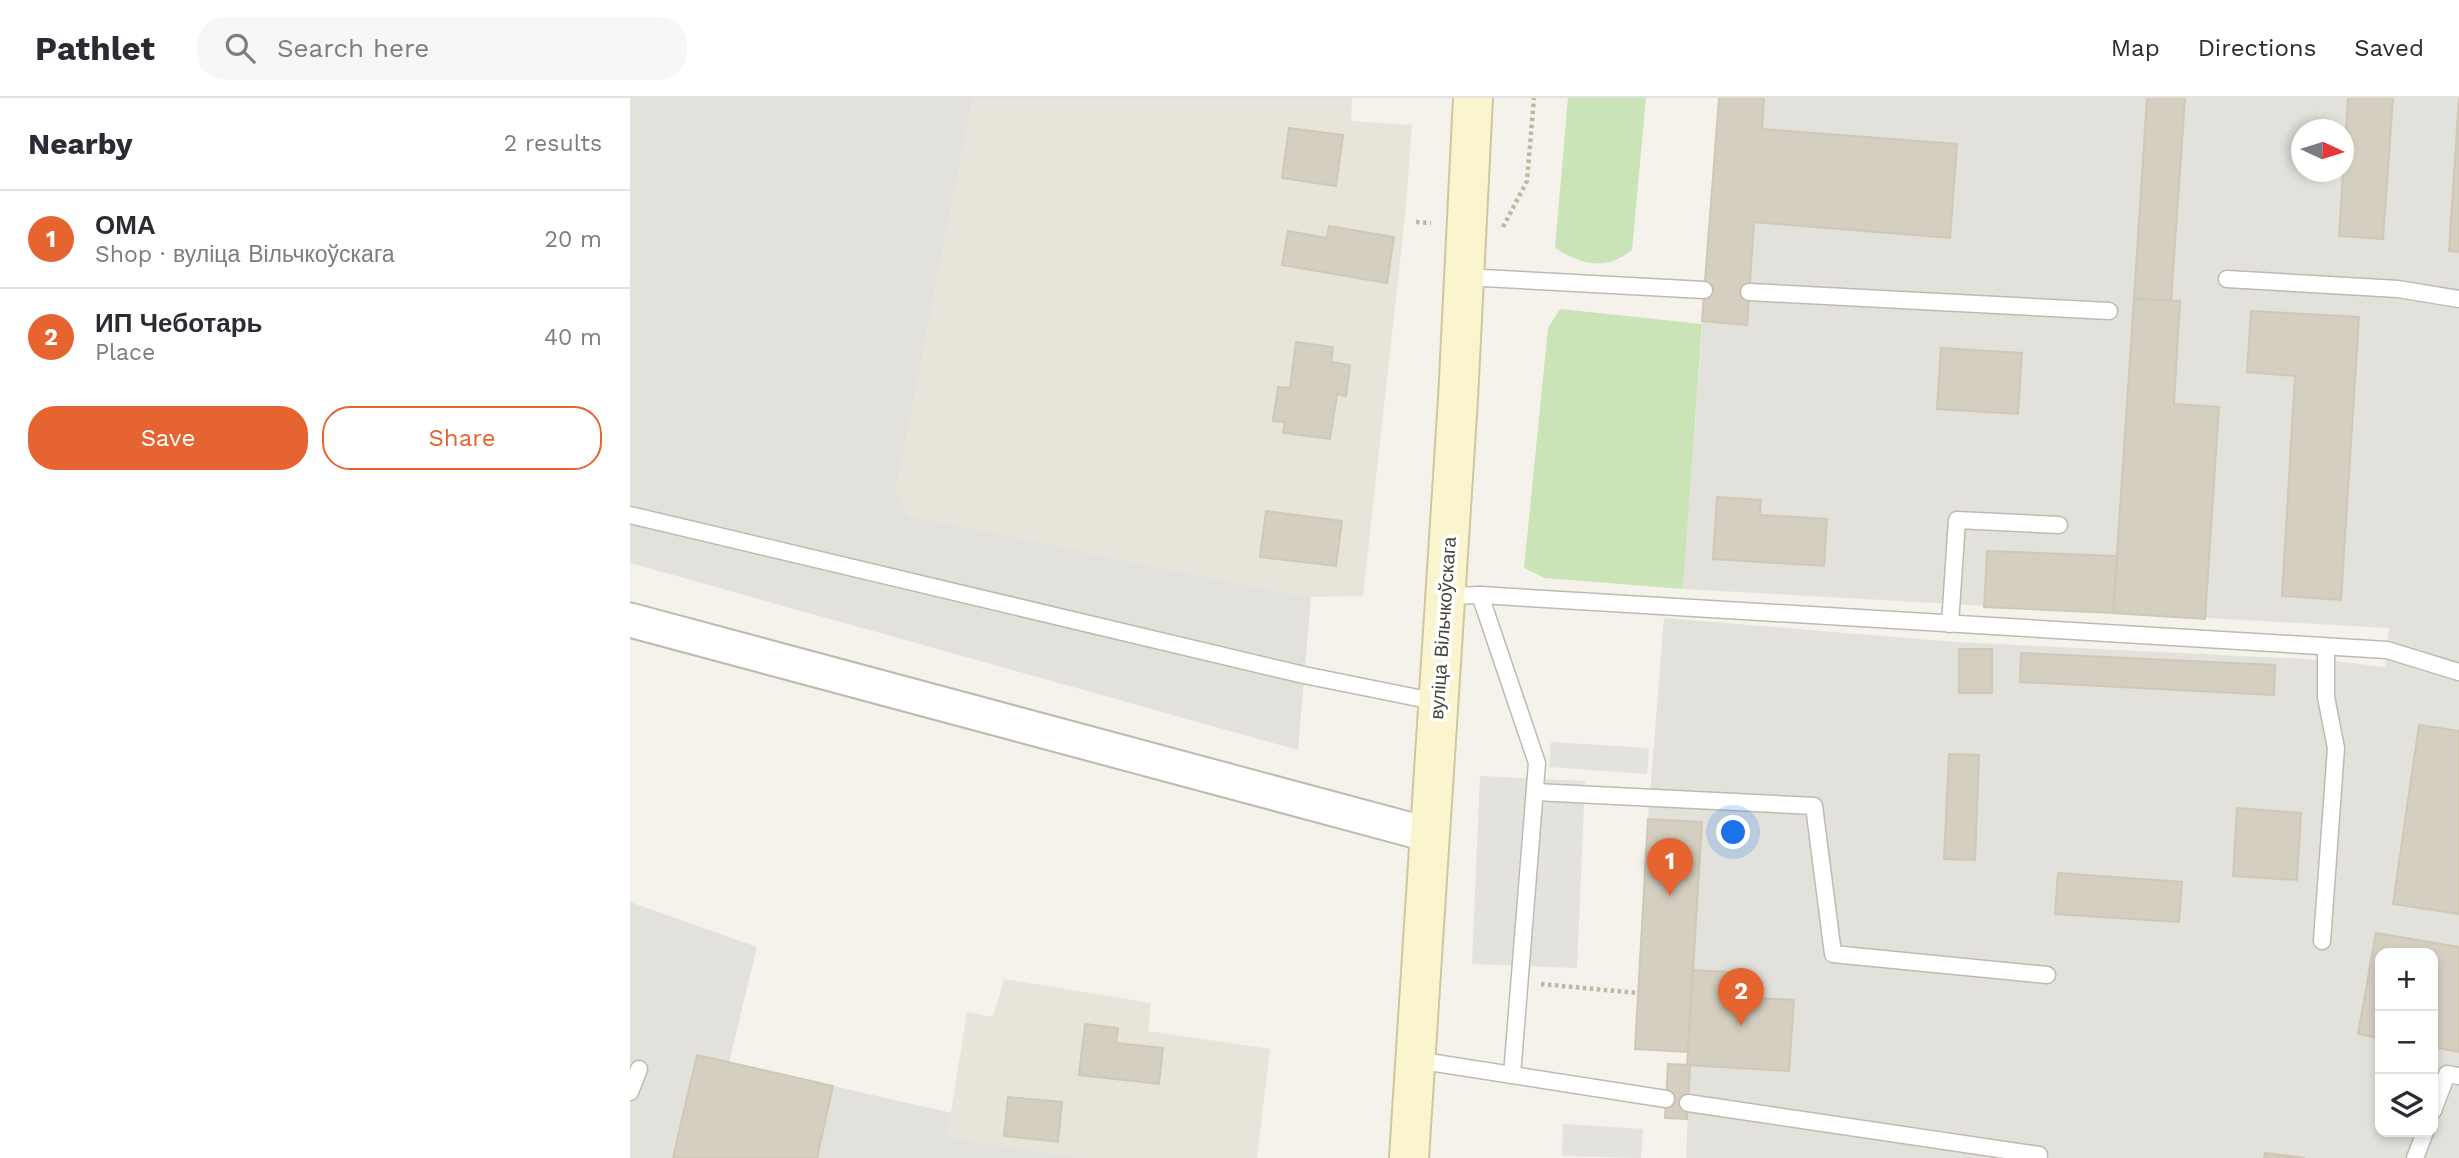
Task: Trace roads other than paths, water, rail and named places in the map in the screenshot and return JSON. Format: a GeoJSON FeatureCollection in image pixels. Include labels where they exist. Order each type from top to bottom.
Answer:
{"type":"FeatureCollection","features":[{"type":"Feature","properties":{"kind":"main road","name":"вуліца Вільчкоўскага"},"geometry":{"type":"LineString","coordinates":[[1409,1158],[1438,702],[1462,595],[1464,277],[1473,98]]}},
{"type":"Feature","properties":{"kind":"street"},"geometry":{"type":"LineString","coordinates":[[630,620],[1430,835]]}},
{"type":"Feature","properties":{"kind":"lane"},"geometry":{"type":"LineString","coordinates":[[1464,277],[1704,290]]}},
{"type":"Feature","properties":{"kind":"lane"},"geometry":{"type":"LineString","coordinates":[[2227,279],[2398,289],[2459,299]]}},
{"type":"Feature","properties":{"kind":"lane"},"geometry":{"type":"LineString","coordinates":[[1749,292],[2109,311]]}},
{"type":"Feature","properties":{"kind":"lane"},"geometry":{"type":"LineString","coordinates":[[630,515],[1304,676],[1438,702]]}},
{"type":"Feature","properties":{"kind":"lane"},"geometry":{"type":"LineString","coordinates":[[1950,624],[1957,520],[2059,525]]}},
{"type":"Feature","properties":{"kind":"lane"},"geometry":{"type":"LineString","coordinates":[[1512,1075],[1537,763],[1462,595],[2387,650],[2459,672]]}},
{"type":"Feature","properties":{"kind":"lane"},"geometry":{"type":"LineString","coordinates":[[2322,941],[2336,748],[2326,697],[2326,647]]}},
{"type":"Feature","properties":{"kind":"lane"},"geometry":{"type":"LineString","coordinates":[[1535,792],[1814,806],[1833,954],[2047,975]]}},
{"type":"Feature","properties":{"kind":"lane"},"geometry":{"type":"LineString","coordinates":[[1415,1060],[1666,1099]]}},
{"type":"Feature","properties":{"kind":"lane"},"geometry":{"type":"LineString","coordinates":[[630,1092],[639,1069]]}},
{"type":"Feature","properties":{"kind":"lane"},"geometry":{"type":"LineString","coordinates":[[2438,1097],[2446,1074],[2459,1076]]}},
{"type":"Feature","properties":{"kind":"lane"},"geometry":{"type":"LineString","coordinates":[[1688,1103],[2039,1155]]}},
{"type":"Feature","properties":{"kind":"lane"},"geometry":{"type":"LineString","coordinates":[[2415,1158],[2423,1137]]}},
{"type":"Feature","properties":{"kind":"place","name":"ОМА"},"geometry":{"type":"Point","coordinates":[1670,896]}},
{"type":"Feature","properties":{"kind":"place","name":"ИП Чеботарь"},"geometry":{"type":"Point","coordinates":[1741,1026]}}]}
